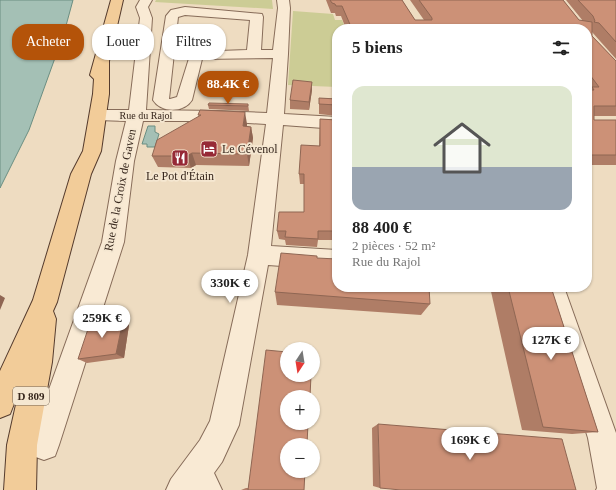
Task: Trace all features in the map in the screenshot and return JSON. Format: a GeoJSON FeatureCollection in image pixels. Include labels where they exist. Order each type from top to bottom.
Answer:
{"type":"FeatureCollection","features":[{"type":"Feature","properties":{"kind":"main road","name":"D 809"},"geometry":{"type":"LineString","coordinates":[[81,174],[80,153],[92,95],[117,0]]}},
{"type":"Feature","properties":{"kind":"main road","name":"D 809"},"geometry":{"type":"LineString","coordinates":[[20,490],[22,446],[39,362],[46,302],[81,174],[92,151],[98,115],[102,61]]}},
{"type":"Feature","properties":{"kind":"main road","name":"D 809"},"geometry":{"type":"LineString","coordinates":[[0,404],[16,365],[46,302]]}},
{"type":"Feature","properties":{"kind":"street","name":"Rue de la Croix de Gaven"},"geometry":{"type":"LineString","coordinates":[[44,445],[113,242],[125,161],[133,123],[137,115],[146,18],[142,6],[146,0]]}},
{"type":"Feature","properties":{"kind":"street"},"geometry":{"type":"LineString","coordinates":[[195,484],[224,425],[259,255],[275,119],[281,54],[284,8],[283,0]]}},
{"type":"Feature","properties":{"kind":"street"},"geometry":{"type":"LineString","coordinates":[[254,54],[257,17],[185,11],[176,13],[172,16],[161,100],[164,104],[179,104],[184,100],[196,54],[254,54],[281,54]]}},
{"type":"Feature","properties":{"kind":"street","name":"Rue du Rajol"},"geometry":{"type":"LineString","coordinates":[[98,115],[216,116],[332,123]]}},
{"type":"Feature","properties":{"kind":"street"},"geometry":{"type":"LineString","coordinates":[[259,255],[332,260]]}},
{"type":"Feature","properties":{"kind":"street"},"geometry":{"type":"LineString","coordinates":[[554,292],[603,438],[614,488],[612,490]]}},
{"type":"Feature","properties":{"kind":"green space"},"geometry":{"type":"Polygon","coordinates":[[[156,0],[272,0],[273,9],[155,2],[156,0]]]}},
{"type":"Feature","properties":{"kind":"green space"},"geometry":{"type":"Polygon","coordinates":[[[293,11],[333,14],[335,20],[342,20],[344,24],[332,24],[332,87],[288,85],[293,11]]]}},
{"type":"Feature","properties":{"kind":"shaded area"},"geometry":{"type":"Polygon","coordinates":[[[0,0],[73,0],[66,24],[12,24],[12,60],[54,60],[29,130],[0,188],[0,0]]]}},
{"type":"Feature","properties":{"kind":"shaded area"},"geometry":{"type":"Polygon","coordinates":[[[148,126],[155,126],[155,132],[159,134],[155,147],[147,147],[147,144],[142,144],[148,126]]]}},
{"type":"Feature","properties":{"kind":"building"},"geometry":{"type":"Polygon","coordinates":[[[330,0],[402,0],[415,20],[432,20],[419,0],[563,0],[579,20],[592,22],[592,24],[350,24],[342,6],[336,6],[330,0]]]}},
{"type":"Feature","properties":{"kind":"building"},"geometry":{"type":"Polygon","coordinates":[[[578,0],[616,0],[616,42],[599,23],[594,22],[593,16],[578,0]]]}},
{"type":"Feature","properties":{"kind":"building"},"geometry":{"type":"Polygon","coordinates":[[[592,36],[616,61],[616,106],[594,106],[594,120],[616,120],[616,155],[592,155],[592,90],[594,90],[592,87],[599,87],[592,78],[592,36]]]}},
{"type":"Feature","properties":{"kind":"building"},"geometry":{"type":"Polygon","coordinates":[[[293,80],[312,82],[309,102],[290,100],[293,80]]]}},
{"type":"Feature","properties":{"kind":"building"},"geometry":{"type":"Polygon","coordinates":[[[319,98],[332,99],[332,105],[319,104],[319,98]]]}},
{"type":"Feature","properties":{"kind":"building"},"geometry":{"type":"Polygon","coordinates":[[[209,103],[248,104],[248,106],[208,105],[209,103]]]}},
{"type":"Feature","properties":{"kind":"building"},"geometry":{"type":"Polygon","coordinates":[[[200,110],[245,112],[243,126],[251,127],[247,154],[192,153],[187,156],[152,156],[157,140],[201,115],[198,115],[200,110]]]}},
{"type":"Feature","properties":{"kind":"building"},"geometry":{"type":"Polygon","coordinates":[[[320,119],[332,120],[332,231],[318,231],[318,239],[285,237],[286,231],[277,231],[279,212],[304,212],[304,174],[299,174],[301,145],[320,146],[320,119]]]}},
{"type":"Feature","properties":{"kind":"building"},"geometry":{"type":"Polygon","coordinates":[[[281,253],[332,259],[332,292],[429,292],[430,304],[275,292],[281,253]]]}},
{"type":"Feature","properties":{"kind":"building"},"geometry":{"type":"Polygon","coordinates":[[[509,292],[553,292],[598,432],[543,427],[509,292]]]}},
{"type":"Feature","properties":{"kind":"building"},"geometry":{"type":"Polygon","coordinates":[[[123,320],[116,354],[78,359],[90,323],[123,320]]]}},
{"type":"Feature","properties":{"kind":"building"},"geometry":{"type":"Polygon","coordinates":[[[266,350],[280,351],[280,382],[311,382],[310,390],[280,390],[280,430],[308,430],[307,438],[280,438],[280,478],[305,478],[304,490],[248,490],[266,350]]]}},
{"type":"Feature","properties":{"kind":"building"},"geometry":{"type":"Polygon","coordinates":[[[378,424],[562,439],[576,490],[401,490],[380,488],[378,424]]]}},
{"type":"Feature","properties":{"kind":"place","name":"Le Cévenol"},"geometry":{"type":"Point","coordinates":[209,149]}},
{"type":"Feature","properties":{"kind":"place","name":"Le Pot d'Étain"},"geometry":{"type":"Point","coordinates":[180,158]}}]}
